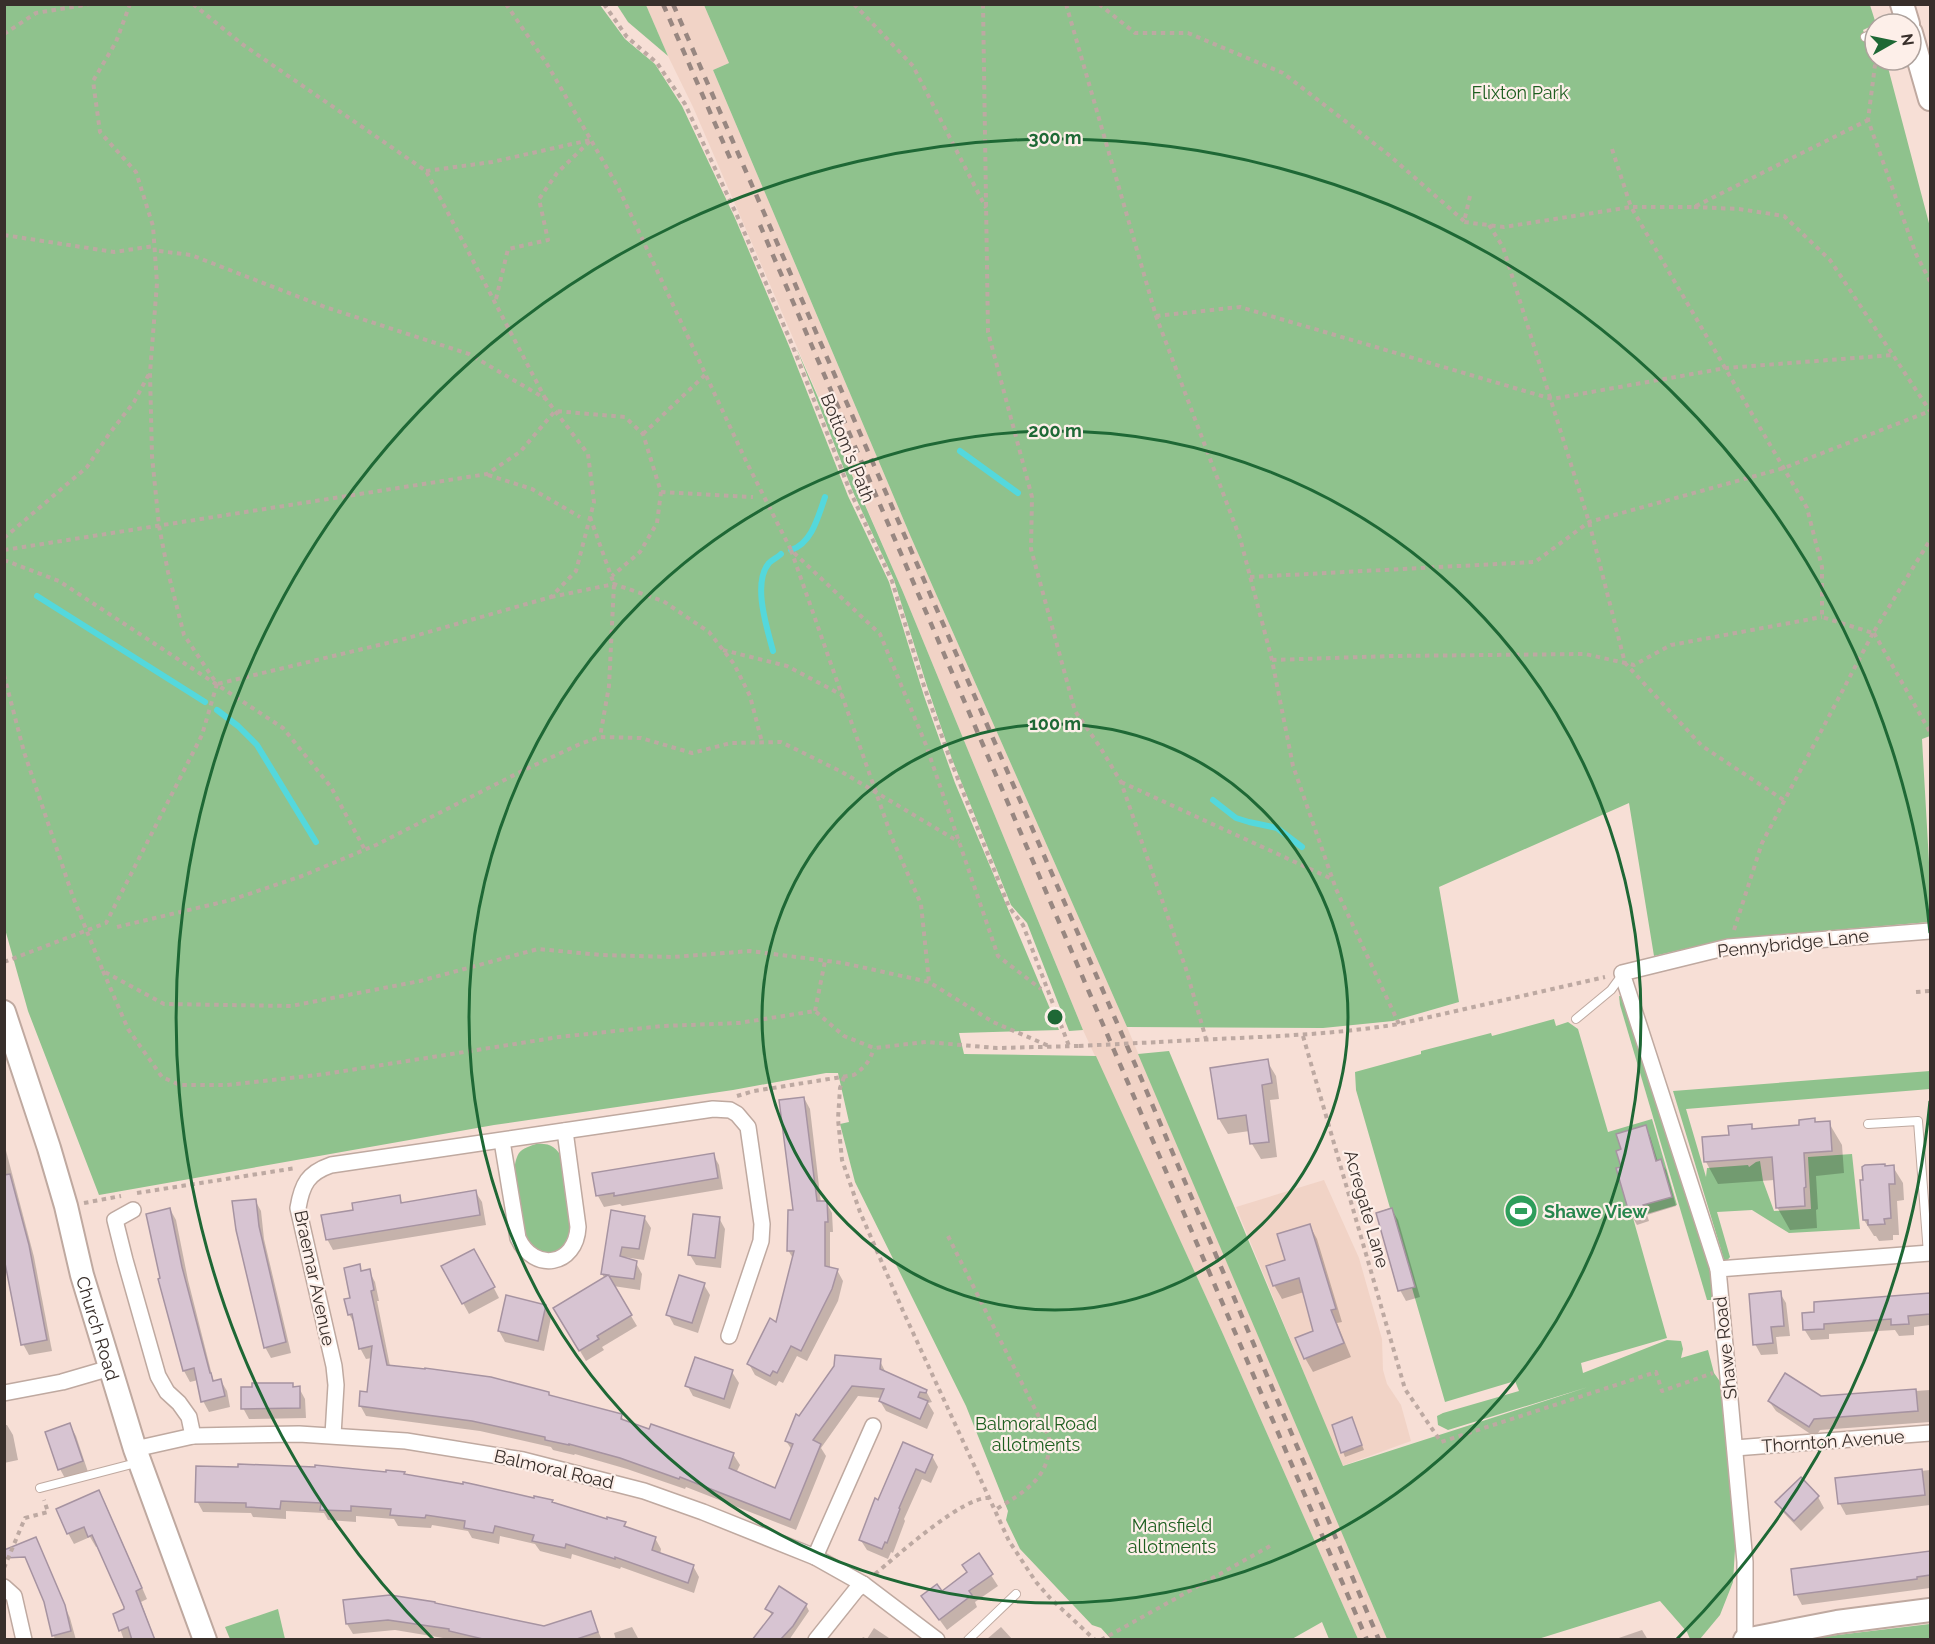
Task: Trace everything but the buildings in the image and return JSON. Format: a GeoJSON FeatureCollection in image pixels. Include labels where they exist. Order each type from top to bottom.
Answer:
{"type":"FeatureCollection","features":[{"type":"Feature","properties":{"kind":"main road"},"geometry":{"type":"LineString","coordinates":[[1922,72],[1930,99]]}},
{"type":"Feature","properties":{"kind":"main road","name":"Church Road"},"geometry":{"type":"LineString","coordinates":[[4,1012],[66,1206],[82,1275],[110,1368],[138,1455],[205,1640]]}},
{"type":"Feature","properties":{"kind":"main road"},"geometry":{"type":"LineString","coordinates":[[1745,1640],[1837,1622],[1930,1610]]}},
{"type":"Feature","properties":{"kind":"street","name":"Pennybridge Lane"},"geometry":{"type":"LineString","coordinates":[[1622,973],[1728,947],[1930,931]]}},
{"type":"Feature","properties":{"kind":"street","name":"Shawe Road"},"geometry":{"type":"LineString","coordinates":[[1622,973],[1718,1269],[1745,1562],[1745,1640]]}},
{"type":"Feature","properties":{"kind":"street"},"geometry":{"type":"LineString","coordinates":[[310,1176],[319,1169],[331,1165],[712,1109],[730,1110],[737,1113],[748,1127],[762,1224],[760,1241],[729,1336]]}},
{"type":"Feature","properties":{"kind":"street"},"geometry":{"type":"LineString","coordinates":[[502,1141],[518,1238],[523,1248],[531,1256],[542,1260],[555,1260],[565,1256],[578,1239],[565,1131]]}},
{"type":"Feature","properties":{"kind":"street","name":"Braemar Avenue"},"geometry":{"type":"LineString","coordinates":[[310,1176],[300,1197],[298,1208],[334,1366],[336,1396],[333,1435]]}},
{"type":"Feature","properties":{"kind":"street"},"geometry":{"type":"LineString","coordinates":[[134,1210],[115,1220],[125,1260],[158,1376],[166,1392],[179,1403],[189,1417],[193,1436]]}},
{"type":"Feature","properties":{"kind":"street"},"geometry":{"type":"LineString","coordinates":[[1718,1269],[1929,1253]]}},
{"type":"Feature","properties":{"kind":"street"},"geometry":{"type":"LineString","coordinates":[[4,1393],[62,1382],[110,1368]]}},
{"type":"Feature","properties":{"kind":"street"},"geometry":{"type":"LineString","coordinates":[[815,1557],[873,1426]]}},
{"type":"Feature","properties":{"kind":"street","name":"Balmoral Road"},"geometry":{"type":"LineString","coordinates":[[138,1455],[193,1436],[264,1433],[333,1435],[406,1441],[463,1449],[575,1473],[644,1491],[815,1557],[863,1584],[937,1640]]}},
{"type":"Feature","properties":{"kind":"street","name":"Thornton Avenue"},"geometry":{"type":"LineString","coordinates":[[1735,1448],[1930,1433]]}},
{"type":"Feature","properties":{"kind":"street"},"geometry":{"type":"LineString","coordinates":[[816,1640],[863,1584]]}},
{"type":"Feature","properties":{"kind":"street"},"geometry":{"type":"LineString","coordinates":[[4,1587],[14,1596],[24,1640]]}},
{"type":"Feature","properties":{"kind":"lane"},"geometry":{"type":"LineString","coordinates":[[1576,1019],[1611,990],[1622,973]]}},
{"type":"Feature","properties":{"kind":"lane"},"geometry":{"type":"LineString","coordinates":[[1868,1124],[1918,1121],[1929,1253]]}},
{"type":"Feature","properties":{"kind":"lane"},"geometry":{"type":"LineString","coordinates":[[40,1488],[138,1455]]}},
{"type":"Feature","properties":{"kind":"lane"},"geometry":{"type":"LineString","coordinates":[[968,1640],[1016,1594]]}},
{"type":"Feature","properties":{"kind":"path"},"geometry":{"type":"LineString","coordinates":[[4,34],[36,13],[90,4]]}},
{"type":"Feature","properties":{"kind":"path"},"geometry":{"type":"LineString","coordinates":[[130,4],[116,42],[93,81],[100,132],[136,172],[153,226],[157,283],[150,373],[152,456],[159,526],[184,635],[217,684]]}},
{"type":"Feature","properties":{"kind":"path"},"geometry":{"type":"LineString","coordinates":[[193,4],[242,44],[426,171],[546,399],[588,454],[594,502],[576,571],[550,597]]}},
{"type":"Feature","properties":{"kind":"path"},"geometry":{"type":"LineString","coordinates":[[506,4],[547,64],[618,186],[746,461],[791,550],[892,838],[921,904],[929,982]]}},
{"type":"Feature","properties":{"kind":"path","name":"Bottom's Path"},"geometry":{"type":"LineString","coordinates":[[604,4],[627,37],[657,63],[685,104],[740,222],[850,491],[892,581],[939,728],[981,841],[1009,907],[1023,925],[1070,1046]]}},
{"type":"Feature","properties":{"kind":"path"},"geometry":{"type":"LineString","coordinates":[[854,4],[913,66],[986,209]]}},
{"type":"Feature","properties":{"kind":"path"},"geometry":{"type":"LineString","coordinates":[[983,4],[988,332],[1032,497],[1031,549],[1075,711],[1121,782],[1186,969],[1206,1039]]}},
{"type":"Feature","properties":{"kind":"path"},"geometry":{"type":"LineString","coordinates":[[1066,4],[1156,316],[1240,538],[1272,660],[1293,766],[1332,880],[1399,1024]]}},
{"type":"Feature","properties":{"kind":"path"},"geometry":{"type":"LineString","coordinates":[[1099,4],[1135,33],[1188,33],[1283,73],[1389,155],[1464,222],[1504,227],[1631,207],[1739,209],[1784,216],[1830,260],[1930,411],[1784,468],[1589,522],[1535,562],[1250,578]]}},
{"type":"Feature","properties":{"kind":"path"},"geometry":{"type":"LineString","coordinates":[[1874,72],[1868,120],[1916,254],[1930,281]]}},
{"type":"Feature","properties":{"kind":"path"},"geometry":{"type":"LineString","coordinates":[[1694,207],[1868,120]]}},
{"type":"Feature","properties":{"kind":"path"},"geometry":{"type":"LineString","coordinates":[[426,171],[492,162],[591,140]]}},
{"type":"Feature","properties":{"kind":"path"},"geometry":{"type":"LineString","coordinates":[[495,300],[508,249],[548,240],[539,199],[557,173],[591,140]]}},
{"type":"Feature","properties":{"kind":"path"},"geometry":{"type":"LineString","coordinates":[[1612,149],[1631,207],[1807,508],[1822,567],[1822,617]]}},
{"type":"Feature","properties":{"kind":"path"},"geometry":{"type":"LineString","coordinates":[[1464,222],[1470,196]]}},
{"type":"Feature","properties":{"kind":"path"},"geometry":{"type":"LineString","coordinates":[[1488,225],[1503,247],[1552,399],[1589,522],[1625,663],[1701,746],[1785,801]]}},
{"type":"Feature","properties":{"kind":"path"},"geometry":{"type":"LineString","coordinates":[[4,235],[114,252],[154,246]]}},
{"type":"Feature","properties":{"kind":"path"},"geometry":{"type":"LineString","coordinates":[[159,251],[191,255],[326,307],[470,354],[546,399]]}},
{"type":"Feature","properties":{"kind":"path"},"geometry":{"type":"LineString","coordinates":[[1156,316],[1240,307],[1552,399],[1726,368],[1893,356]]}},
{"type":"Feature","properties":{"kind":"path"},"geometry":{"type":"LineString","coordinates":[[4,538],[87,467],[134,402],[150,373]]}},
{"type":"Feature","properties":{"kind":"path"},"geometry":{"type":"LineString","coordinates":[[643,434],[706,374]]}},
{"type":"Feature","properties":{"kind":"path"},"geometry":{"type":"LineString","coordinates":[[555,411],[625,417],[643,434],[661,492],[657,522],[640,552],[612,576]]}},
{"type":"Feature","properties":{"kind":"path"},"geometry":{"type":"LineString","coordinates":[[4,550],[487,474],[520,452],[555,411]]}},
{"type":"Feature","properties":{"kind":"path"},"geometry":{"type":"LineString","coordinates":[[487,474],[532,489],[580,517]]}},
{"type":"Feature","properties":{"kind":"path"},"geometry":{"type":"LineString","coordinates":[[661,492],[753,497]]}},
{"type":"Feature","properties":{"kind":"path"},"geometry":{"type":"LineString","coordinates":[[590,516],[615,584],[609,686],[600,737]]}},
{"type":"Feature","properties":{"kind":"path"},"geometry":{"type":"LineString","coordinates":[[1728,947],[1762,843],[1873,633],[1930,540]]}},
{"type":"Feature","properties":{"kind":"path"},"geometry":{"type":"LineString","coordinates":[[791,550],[880,634],[926,746],[998,956],[1041,989]]}},
{"type":"Feature","properties":{"kind":"path"},"geometry":{"type":"LineString","coordinates":[[4,560],[59,581],[283,728],[331,787],[365,850]]}},
{"type":"Feature","properties":{"kind":"path"},"geometry":{"type":"LineString","coordinates":[[217,684],[404,639],[550,597],[615,584],[663,601],[709,632],[734,664],[750,696],[762,742]]}},
{"type":"Feature","properties":{"kind":"path"},"geometry":{"type":"LineString","coordinates":[[1272,660],[1585,654],[1634,665],[1671,645],[1822,617],[1873,633],[1930,732]]}},
{"type":"Feature","properties":{"kind":"path"},"geometry":{"type":"LineString","coordinates":[[723,650],[787,666],[842,695]]}},
{"type":"Feature","properties":{"kind":"path"},"geometry":{"type":"LineString","coordinates":[[4,675],[24,752],[73,897],[103,971],[128,1029],[162,1077],[180,1084],[227,1085],[325,1074],[559,1037],[663,1026],[739,1023],[815,1011],[844,1036],[874,1048],[926,1042],[997,1048],[1303,1036],[1399,1024],[1622,973]]}},
{"type":"Feature","properties":{"kind":"path"},"geometry":{"type":"LineString","coordinates":[[4,962],[106,923],[202,735],[217,684]]}},
{"type":"Feature","properties":{"kind":"path"},"geometry":{"type":"LineString","coordinates":[[117,927],[231,900],[302,876],[365,850],[522,771],[600,737],[641,738],[692,753],[731,743],[782,742],[842,772],[959,842]]}},
{"type":"Feature","properties":{"kind":"path"},"geometry":{"type":"LineString","coordinates":[[1121,782],[1332,880]]}},
{"type":"Feature","properties":{"kind":"path"},"geometry":{"type":"LineString","coordinates":[[103,971],[164,1004],[291,1006],[420,981],[538,949],[601,955],[673,957],[750,951],[825,961],[929,982],[993,1022],[1049,1046]]}},
{"type":"Feature","properties":{"kind":"path"},"geometry":{"type":"LineString","coordinates":[[815,1011],[825,961]]}},
{"type":"Feature","properties":{"kind":"path"},"geometry":{"type":"LineString","coordinates":[[1916,992],[1930,991]]}},
{"type":"Feature","properties":{"kind":"path","name":"Acregate Lane"},"geometry":{"type":"LineString","coordinates":[[1303,1036],[1405,1389],[1441,1442],[1656,1372],[1662,1391],[1718,1371],[1728,1371]]}},
{"type":"Feature","properties":{"kind":"path"},"geometry":{"type":"LineString","coordinates":[[712,1109],[733,1097],[754,1091],[854,1075],[865,1068],[874,1048]]}},
{"type":"Feature","properties":{"kind":"path"},"geometry":{"type":"LineString","coordinates":[[844,1077],[840,1088],[838,1119],[842,1160],[874,1245],[1009,1541],[1036,1582],[1074,1622],[1095,1640]]}},
{"type":"Feature","properties":{"kind":"path"},"geometry":{"type":"LineString","coordinates":[[66,1206],[297,1167],[310,1176]]}},
{"type":"Feature","properties":{"kind":"path"},"geometry":{"type":"LineString","coordinates":[[948,1236],[1040,1414],[1049,1437],[1050,1452],[1042,1475],[1025,1492],[994,1510]]}},
{"type":"Feature","properties":{"kind":"path"},"geometry":{"type":"LineString","coordinates":[[4,1568],[25,1518],[48,1512],[40,1488]]}},
{"type":"Feature","properties":{"kind":"path"},"geometry":{"type":"LineString","coordinates":[[863,1584],[940,1521],[982,1497],[989,1498]]}},
{"type":"Feature","properties":{"kind":"path"},"geometry":{"type":"LineString","coordinates":[[1101,1640],[1270,1546]]}},
{"type":"Feature","properties":{"kind":"shaded area"},"geometry":{"type":"Polygon","coordinates":[[[646,5],[704,5],[729,63],[713,70],[910,535],[1127,1027],[1387,1639],[1358,1639],[1223,1334],[1083,1030],[903,592],[693,107],[646,5]]]}},
{"type":"Feature","properties":{"kind":"shaded area"},"geometry":{"type":"Polygon","coordinates":[[[1324,1180],[1359,1258],[1382,1339],[1383,1370],[1387,1384],[1401,1405],[1411,1441],[1342,1466],[1236,1207],[1324,1180]]]}},
{"type":"Feature","properties":{"kind":"green space"},"geometry":{"type":"Polygon","coordinates":[[[5,4],[600,5],[625,39],[655,64],[682,106],[735,218],[789,346],[848,496],[889,582],[924,696],[955,783],[1059,1030],[959,1033],[964,1054],[1096,1056],[1223,1334],[1358,1639],[1329,1639],[1322,1622],[1292,1639],[1111,1639],[1101,1628],[1092,1625],[1020,1549],[1006,1520],[1008,1511],[966,1406],[855,1182],[840,1124],[849,1122],[838,1073],[494,1125],[99,1195],[28,1011],[5,929],[5,4]]]}},
{"type":"Feature","properties":{"kind":"green space"},"geometry":{"type":"Polygon","coordinates":[[[617,5],[646,5],[668,56],[628,22],[617,5]]]}},
{"type":"Feature","properties":{"kind":"green space","name":"Flixton Park"},"geometry":{"type":"Polygon","coordinates":[[[704,5],[1870,5],[1872,12],[1863,12],[1863,72],[1889,72],[1930,227],[1930,736],[1922,739],[1930,880],[1930,922],[1720,941],[1654,956],[1629,803],[1439,887],[1459,1002],[1393,1021],[1323,1028],[1127,1027],[910,535],[713,70],[729,63],[704,5]]]}},
{"type":"Feature","properties":{"kind":"green space"},"geometry":{"type":"Polygon","coordinates":[[[796,347],[903,592],[1083,1030],[1069,1031],[1027,923],[1011,905],[952,759],[894,580],[853,492],[796,347]]]}},
{"type":"Feature","properties":{"kind":"green space"},"geometry":{"type":"Polygon","coordinates":[[[1619,996],[1624,997],[1712,1271],[1716,1291],[1711,1300],[1707,1300],[1619,996]]]}},
{"type":"Feature","properties":{"kind":"green space"},"geometry":{"type":"Polygon","coordinates":[[[1554,1019],[1556,1026],[1568,1022],[1578,1029],[1608,1132],[1652,1119],[1677,1205],[1633,1218],[1667,1338],[1581,1363],[1583,1373],[1667,1340],[1681,1341],[1683,1349],[1681,1358],[1708,1350],[1714,1373],[1721,1383],[1727,1427],[1736,1533],[1733,1582],[1720,1615],[1700,1639],[1690,1639],[1687,1632],[1660,1601],[1538,1639],[1387,1639],[1138,1054],[1169,1051],[1343,1466],[1588,1387],[1448,1430],[1438,1425],[1437,1416],[1443,1413],[1519,1391],[1515,1381],[1445,1402],[1412,1288],[1398,1291],[1376,1213],[1390,1208],[1356,1090],[1355,1072],[1421,1054],[1421,1051],[1491,1033],[1492,1036],[1554,1019]]]}},
{"type":"Feature","properties":{"kind":"green space"},"geometry":{"type":"Polygon","coordinates":[[[1930,1071],[1930,1089],[1686,1109],[1706,1177],[1707,1168],[1748,1165],[1749,1167],[1760,1161],[1763,1181],[1774,1211],[1811,1209],[1808,1157],[1852,1154],[1860,1229],[1789,1233],[1752,1210],[1717,1212],[1730,1257],[1725,1263],[1673,1091],[1930,1071]]]}},
{"type":"Feature","properties":{"kind":"green space"},"geometry":{"type":"Polygon","coordinates":[[[536,1144],[552,1147],[563,1160],[572,1229],[566,1243],[561,1248],[548,1253],[541,1253],[529,1243],[522,1218],[515,1172],[515,1163],[519,1153],[536,1144]]]}},
{"type":"Feature","properties":{"kind":"green space"},"geometry":{"type":"Polygon","coordinates":[[[278,1609],[285,1639],[230,1639],[225,1627],[278,1609]]]}},
{"type":"Feature","properties":{"kind":"green space"},"geometry":{"type":"Polygon","coordinates":[[[1930,1624],[1930,1639],[1808,1639],[1821,1637],[1930,1624]]]}},
{"type":"Feature","properties":{"kind":"waterway"},"geometry":{"type":"LineString","coordinates":[[960,451],[1018,493]]}},
{"type":"Feature","properties":{"kind":"waterway"},"geometry":{"type":"LineString","coordinates":[[791,550],[798,547],[809,535],[817,521],[825,497]]}},
{"type":"Feature","properties":{"kind":"waterway"},"geometry":{"type":"LineString","coordinates":[[773,651],[761,594],[764,572],[769,563],[781,554]]}},
{"type":"Feature","properties":{"kind":"waterway"},"geometry":{"type":"LineString","coordinates":[[37,596],[205,702]]}},
{"type":"Feature","properties":{"kind":"waterway"},"geometry":{"type":"LineString","coordinates":[[217,710],[257,745],[316,842]]}},
{"type":"Feature","properties":{"kind":"waterway"},"geometry":{"type":"LineString","coordinates":[[1213,800],[1236,818],[1277,828],[1302,847]]}},
{"type":"Feature","properties":{"kind":"railway"},"geometry":{"type":"LineString","coordinates":[[663,4],[733,165]]}},
{"type":"Feature","properties":{"kind":"railway"},"geometry":{"type":"LineString","coordinates":[[673,4],[1141,1078],[1379,1640]]}},
{"type":"Feature","properties":{"kind":"railway"},"geometry":{"type":"LineString","coordinates":[[760,225],[1367,1640]]}},
{"type":"Feature","properties":{"kind":"place","name":"Shawe View"},"geometry":{"type":"Point","coordinates":[1521,1211]}},
{"type":"Feature","properties":{"kind":"park label","name":"Balmoral Road allotments"},"geometry":{"type":"Point","coordinates":[1036,1433]}},
{"type":"Feature","properties":{"kind":"park label","name":"Mansfield allotments"},"geometry":{"type":"Point","coordinates":[1172,1535]}}]}
